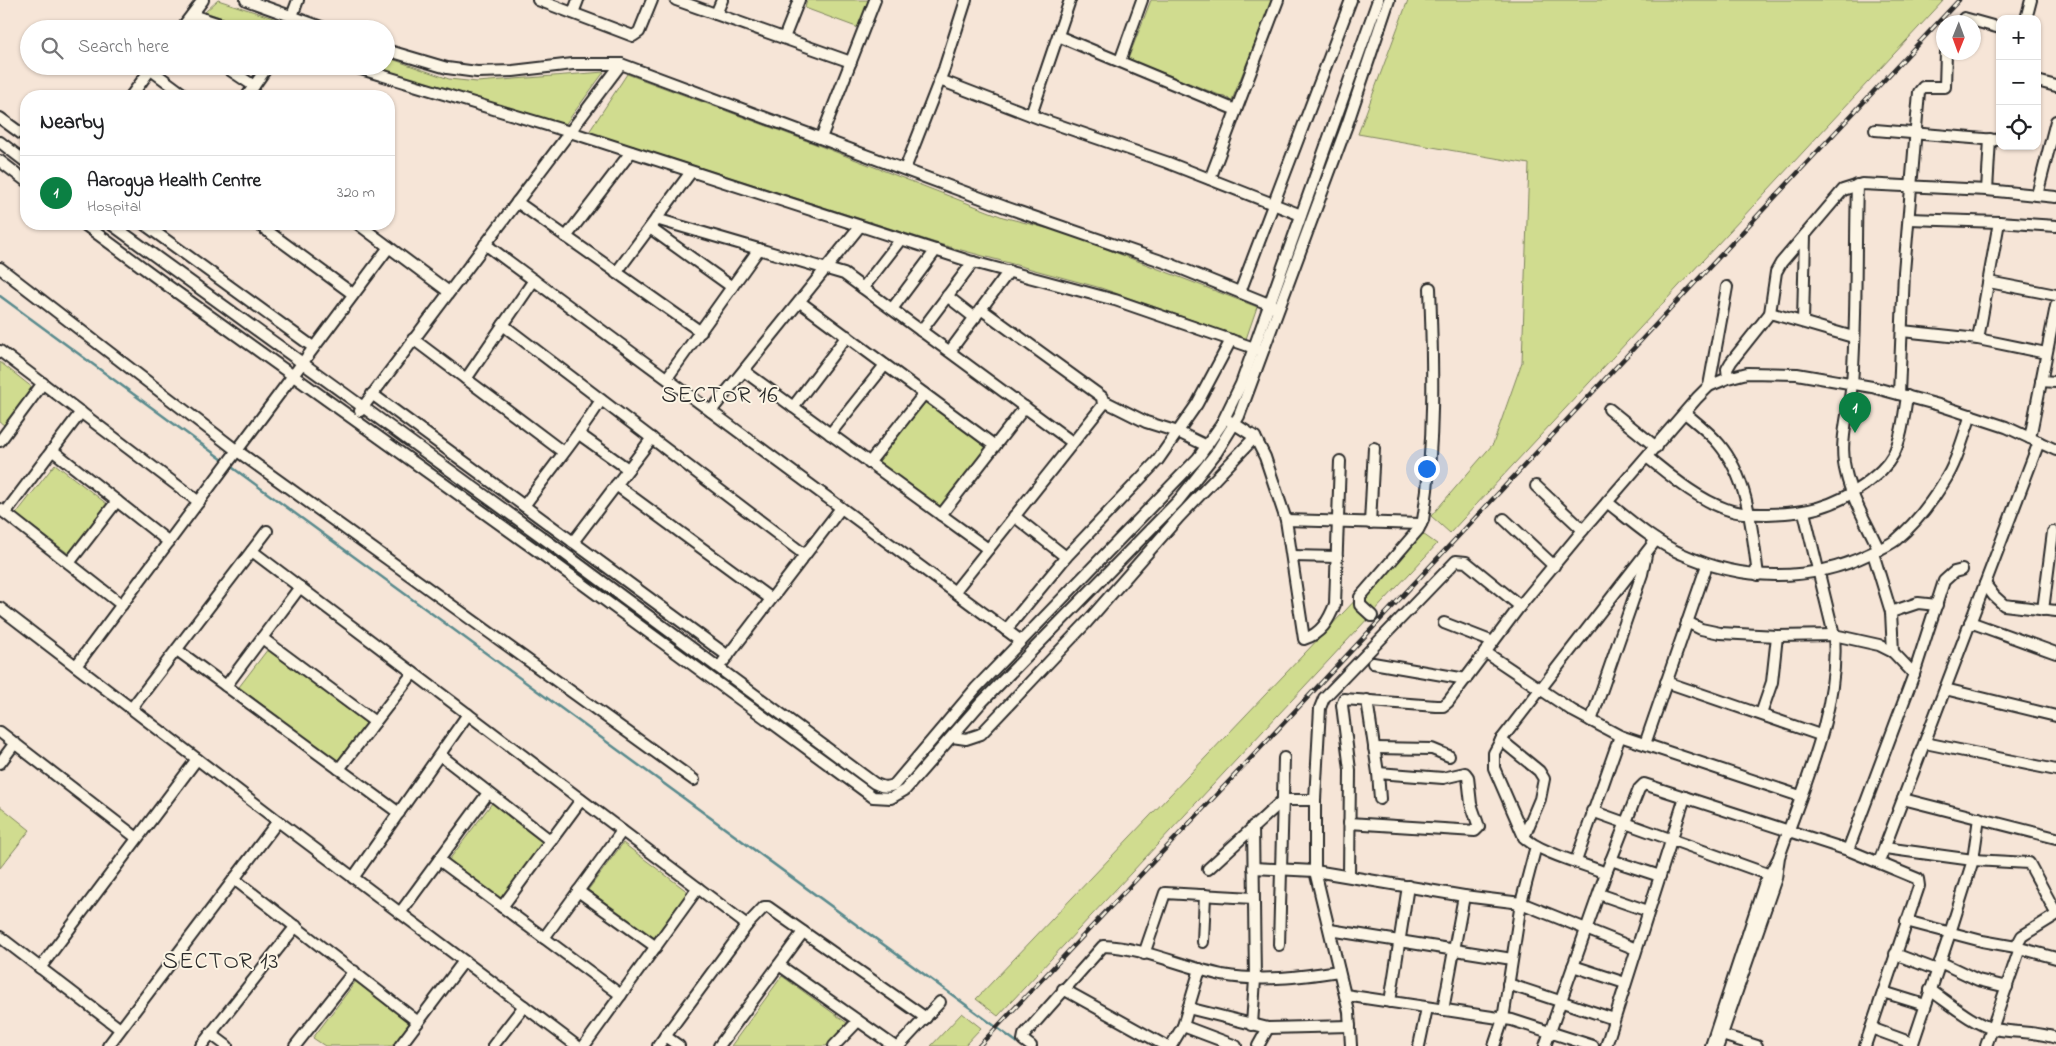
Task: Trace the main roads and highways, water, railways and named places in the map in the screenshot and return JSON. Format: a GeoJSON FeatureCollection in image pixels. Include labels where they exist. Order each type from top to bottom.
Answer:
{"type":"FeatureCollection","features":[{"type":"Feature","properties":{"kind":"waterway"},"geometry":{"type":"LineString","coordinates":[[0,296],[223,460]]}},
{"type":"Feature","properties":{"kind":"waterway"},"geometry":{"type":"LineString","coordinates":[[233,468],[1022,1046]]}},
{"type":"Feature","properties":{"kind":"tunnel"},"geometry":{"type":"LineString","coordinates":[[1372,616],[1382,626]]}},
{"type":"Feature","properties":{"kind":"railway"},"geometry":{"type":"LineString","coordinates":[[979,1046],[1252,757],[1959,0]]}},
{"type":"Feature","properties":{"kind":"place","name":"Aarogya Health Centre"},"geometry":{"type":"Point","coordinates":[1855,433]}},
{"type":"Feature","properties":{"kind":"district","name":"SECTOR 16"},"geometry":{"type":"Point","coordinates":[720,394]}},
{"type":"Feature","properties":{"kind":"district","name":"SECTOR 13"},"geometry":{"type":"Point","coordinates":[221,960]}}]}
